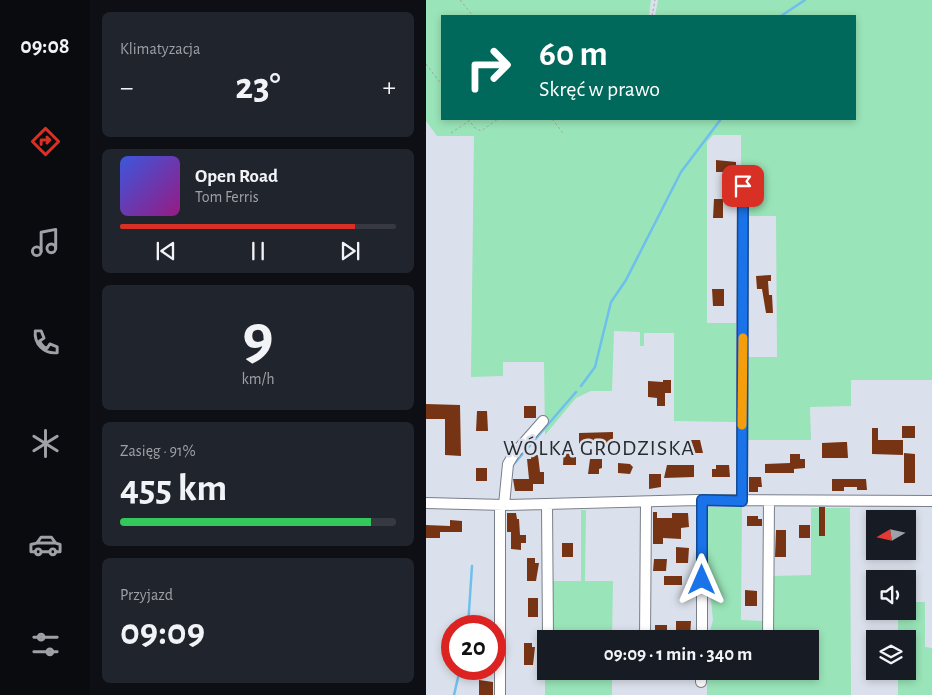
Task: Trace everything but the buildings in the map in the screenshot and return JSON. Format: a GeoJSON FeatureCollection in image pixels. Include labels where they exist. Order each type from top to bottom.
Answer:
{"type":"FeatureCollection","features":[{"type":"Feature","properties":{"kind":"street"},"geometry":{"type":"LineString","coordinates":[[742,501],[743,186]]}},
{"type":"Feature","properties":{"kind":"street"},"geometry":{"type":"LineString","coordinates":[[500,695],[502,505],[508,464],[514,454],[543,422]]}},
{"type":"Feature","properties":{"kind":"street"},"geometry":{"type":"LineString","coordinates":[[702,500],[702,630]]}},
{"type":"Feature","properties":{"kind":"street"},"geometry":{"type":"LineString","coordinates":[[426,504],[502,505],[702,500],[932,502]]}},
{"type":"Feature","properties":{"kind":"street"},"geometry":{"type":"LineString","coordinates":[[768,630],[769,501]]}},
{"type":"Feature","properties":{"kind":"street"},"geometry":{"type":"LineString","coordinates":[[646,502],[646,630]]}},
{"type":"Feature","properties":{"kind":"street"},"geometry":{"type":"LineString","coordinates":[[547,504],[548,630]]}},
{"type":"Feature","properties":{"kind":"path"},"geometry":{"type":"LineString","coordinates":[[460,0],[472,15]]}},
{"type":"Feature","properties":{"kind":"path"},"geometry":{"type":"LineString","coordinates":[[652,15],[655,0]]}},
{"type":"Feature","properties":{"kind":"path"},"geometry":{"type":"LineString","coordinates":[[426,64],[441,84]]}},
{"type":"Feature","properties":{"kind":"path"},"geometry":{"type":"LineString","coordinates":[[451,133],[468,120],[481,131],[497,120]]}},
{"type":"Feature","properties":{"kind":"path"},"geometry":{"type":"LineString","coordinates":[[553,120],[563,133]]}},
{"type":"Feature","properties":{"kind":"green space"},"geometry":{"type":"Polygon","coordinates":[[[426,0],[651,0],[649,15],[441,15],[441,120],[856,120],[856,15],[655,15],[658,0],[932,0],[932,380],[851,380],[851,406],[810,407],[811,440],[746,440],[746,357],[777,357],[776,216],[746,216],[741,183],[741,135],[713,135],[707,142],[707,323],[736,323],[736,422],[674,421],[674,333],[644,333],[644,346],[640,346],[640,332],[614,331],[612,391],[591,391],[576,398],[545,435],[544,362],[503,362],[503,376],[471,377],[474,136],[437,136],[426,121],[426,0]]]}},
{"type":"Feature","properties":{"kind":"green space"},"geometry":{"type":"Polygon","coordinates":[[[708,507],[742,507],[741,620],[765,621],[764,630],[710,630],[713,620],[707,559],[708,507]]]}},
{"type":"Feature","properties":{"kind":"green space"},"geometry":{"type":"Polygon","coordinates":[[[811,508],[850,508],[851,695],[707,695],[707,680],[819,680],[819,630],[772,630],[772,576],[811,575],[811,508]]]}},
{"type":"Feature","properties":{"kind":"green space"},"geometry":{"type":"Polygon","coordinates":[[[581,510],[586,510],[585,581],[613,581],[612,630],[551,630],[552,581],[581,581],[581,510]]]}},
{"type":"Feature","properties":{"kind":"green space"},"geometry":{"type":"Polygon","coordinates":[[[916,602],[925,602],[925,647],[932,648],[932,695],[898,695],[898,680],[916,680],[916,630],[898,630],[898,620],[916,620],[916,602]]]}},
{"type":"Feature","properties":{"kind":"green space"},"geometry":{"type":"Polygon","coordinates":[[[545,680],[612,680],[612,695],[545,695],[545,680]]]}},
{"type":"Feature","properties":{"kind":"waterway"},"geometry":{"type":"LineString","coordinates":[[782,15],[805,0]]}},
{"type":"Feature","properties":{"kind":"waterway"},"geometry":{"type":"LineString","coordinates":[[581,386],[595,367],[611,302],[626,280],[681,172],[720,120]]}},
{"type":"Feature","properties":{"kind":"waterway"},"geometry":{"type":"LineString","coordinates":[[513,465],[576,392]]}},
{"type":"Feature","properties":{"kind":"waterway"},"geometry":{"type":"LineString","coordinates":[[469,615],[472,566]]}},
{"type":"Feature","properties":{"kind":"waterway"},"geometry":{"type":"LineString","coordinates":[[454,695],[457,680]]}},
{"type":"Feature","properties":{"kind":"slow traffic"},"geometry":{"type":"LineString","coordinates":[[742,425],[743,338]]}},
{"type":"Feature","properties":{"kind":"district","name":"WÓLKA GRODZISKA"},"geometry":{"type":"Point","coordinates":[599,447]}},
{"type":"Feature","properties":{"kind":"route"},"geometry":{"type":"LineString","coordinates":[[702,580],[702,500],[742,501],[743,186]]}}]}
